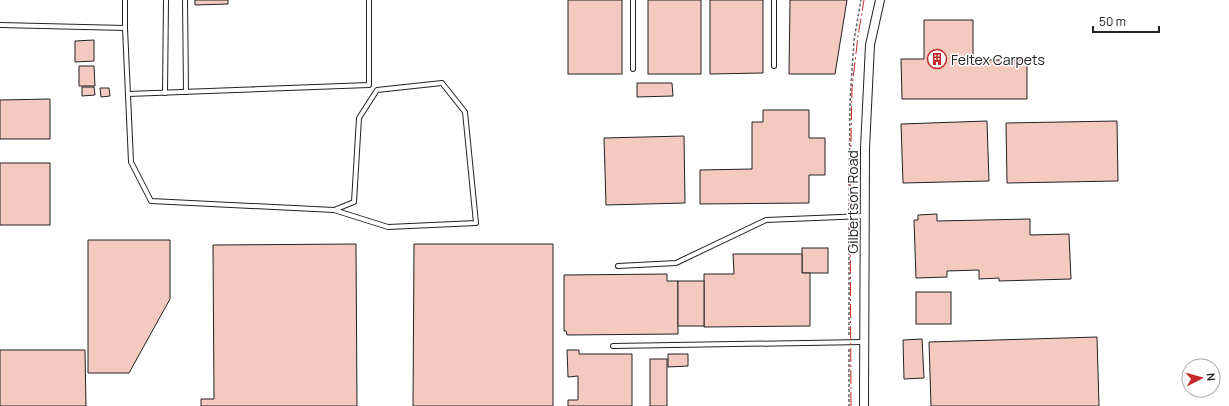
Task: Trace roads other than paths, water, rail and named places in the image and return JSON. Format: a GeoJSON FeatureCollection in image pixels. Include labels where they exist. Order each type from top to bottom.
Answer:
{"type":"FeatureCollection","features":[{"type":"Feature","properties":{"kind":"street","name":"Gilbertson Road"},"geometry":{"type":"LineString","coordinates":[[864,406],[865,148],[870,45],[880,0]]}},
{"type":"Feature","properties":{"kind":"lane"},"geometry":{"type":"LineString","coordinates":[[126,0],[125,28],[131,162],[151,201],[334,210],[388,227],[476,223],[465,112],[442,83],[377,90],[359,118],[354,202],[334,210]]}},
{"type":"Feature","properties":{"kind":"lane"},"geometry":{"type":"LineString","coordinates":[[166,0],[166,93]]}},
{"type":"Feature","properties":{"kind":"lane"},"geometry":{"type":"LineString","coordinates":[[185,0],[186,92]]}},
{"type":"Feature","properties":{"kind":"lane"},"geometry":{"type":"LineString","coordinates":[[128,94],[369,85],[369,0]]}},
{"type":"Feature","properties":{"kind":"lane"},"geometry":{"type":"LineString","coordinates":[[633,0],[633,69]]}},
{"type":"Feature","properties":{"kind":"lane"},"geometry":{"type":"LineString","coordinates":[[774,0],[774,66]]}},
{"type":"Feature","properties":{"kind":"lane"},"geometry":{"type":"LineString","coordinates":[[0,25],[125,28]]}},
{"type":"Feature","properties":{"kind":"lane"},"geometry":{"type":"LineString","coordinates":[[618,266],[676,263],[766,220],[865,216]]}},
{"type":"Feature","properties":{"kind":"lane"},"geometry":{"type":"LineString","coordinates":[[613,346],[864,342]]}},
{"type":"Feature","properties":{"kind":"place","name":"Feltex Carpets"},"geometry":{"type":"Point","coordinates":[937,59]}}]}
